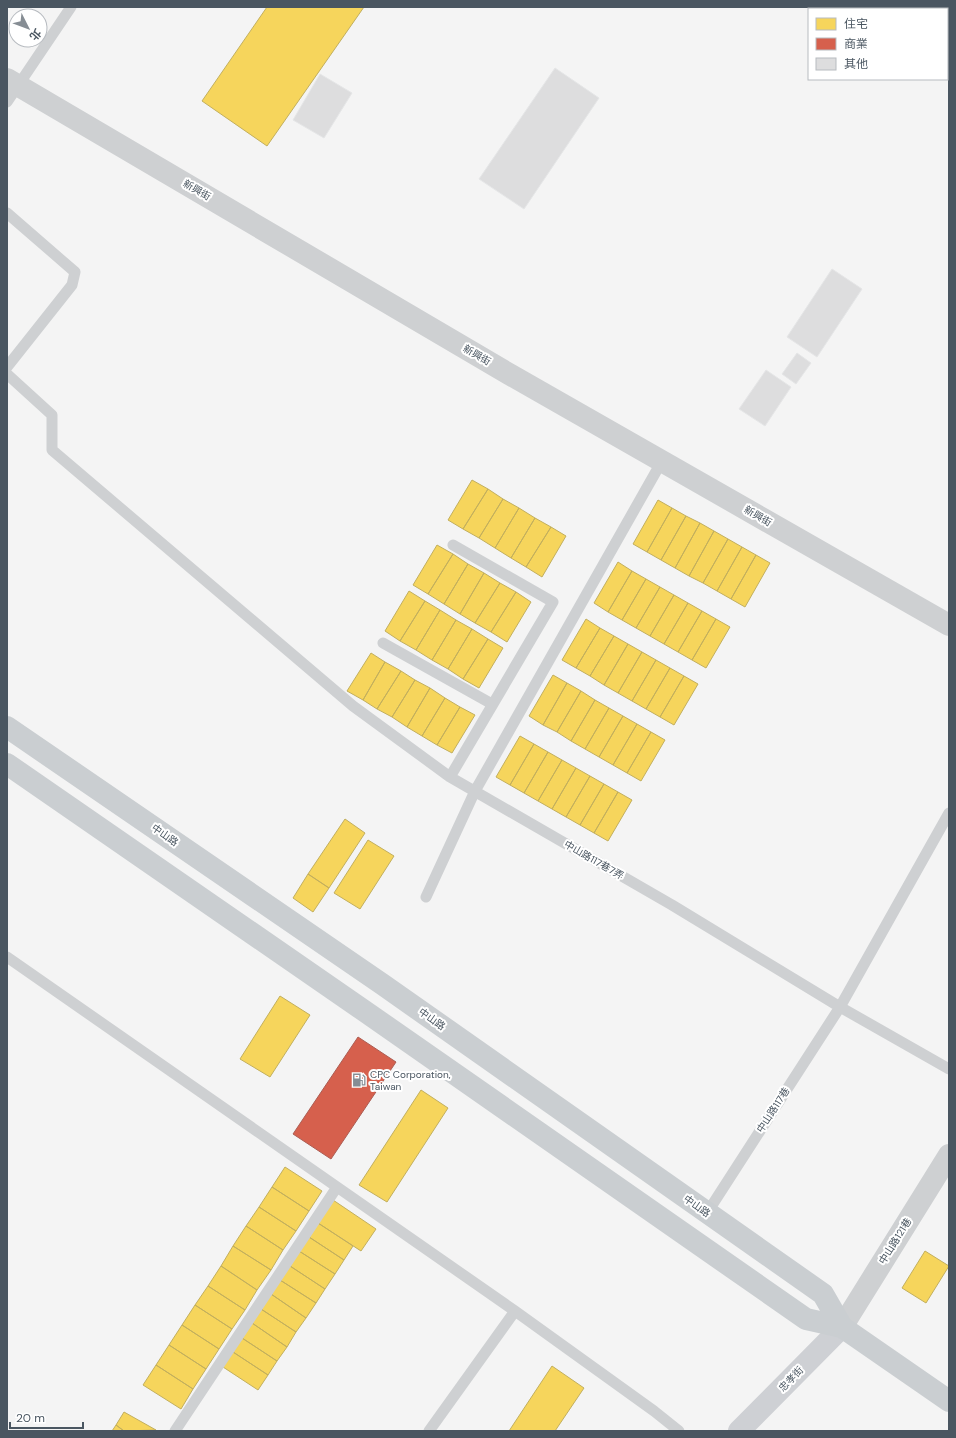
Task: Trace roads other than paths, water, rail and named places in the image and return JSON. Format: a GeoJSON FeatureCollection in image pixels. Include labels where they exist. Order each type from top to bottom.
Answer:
{"type":"FeatureCollection","features":[{"type":"Feature","properties":{"kind":"main road","name":"中山路"},"geometry":{"type":"LineString","coordinates":[[7,727],[382,984],[823,1294],[842,1327]]}},
{"type":"Feature","properties":{"kind":"main road","name":"中山路"},"geometry":{"type":"LineString","coordinates":[[7,764],[806,1319],[842,1327],[949,1401]]}},
{"type":"Feature","properties":{"kind":"main road"},"geometry":{"type":"LineString","coordinates":[[363,1010],[382,984]]}},
{"type":"Feature","properties":{"kind":"street","name":"新興街"},"geometry":{"type":"LineString","coordinates":[[10,89],[949,625]]}},
{"type":"Feature","properties":{"kind":"street","name":"中山路121巷"},"geometry":{"type":"LineString","coordinates":[[842,1327],[949,1155]]}},
{"type":"Feature","properties":{"kind":"street","name":"忠孝街"},"geometry":{"type":"LineString","coordinates":[[740,1431],[842,1327]]}},
{"type":"Feature","properties":{"kind":"lane"},"geometry":{"type":"LineString","coordinates":[[10,89],[71,7]]}},
{"type":"Feature","properties":{"kind":"lane"},"geometry":{"type":"LineString","coordinates":[[7,213],[75,272],[72,285],[7,367]]}},
{"type":"Feature","properties":{"kind":"lane","name":"中山路117巷7弄"},"geometry":{"type":"LineString","coordinates":[[7,374],[52,415],[52,450],[353,706],[450,777],[672,905],[840,1007],[949,1069]]}},
{"type":"Feature","properties":{"kind":"lane"},"geometry":{"type":"LineString","coordinates":[[426,897],[475,792],[662,461]]}},
{"type":"Feature","properties":{"kind":"lane"},"geometry":{"type":"LineString","coordinates":[[450,777],[552,602],[453,545]]}},
{"type":"Feature","properties":{"kind":"lane"},"geometry":{"type":"LineString","coordinates":[[383,642],[492,704]]}},
{"type":"Feature","properties":{"kind":"lane","name":"中山路117巷"},"geometry":{"type":"LineString","coordinates":[[707,1213],[840,1007],[949,813]]}},
{"type":"Feature","properties":{"kind":"lane"},"geometry":{"type":"LineString","coordinates":[[7,957],[515,1311],[654,1411],[679,1431]]}},
{"type":"Feature","properties":{"kind":"lane"},"geometry":{"type":"LineString","coordinates":[[175,1431],[338,1187]]}},
{"type":"Feature","properties":{"kind":"lane"},"geometry":{"type":"LineString","coordinates":[[429,1431],[515,1311]]}},
{"type":"Feature","properties":{"kind":"place","name":"CPC Corporation, Taiwan"},"geometry":{"type":"Point","coordinates":[359,1080]}}]}
